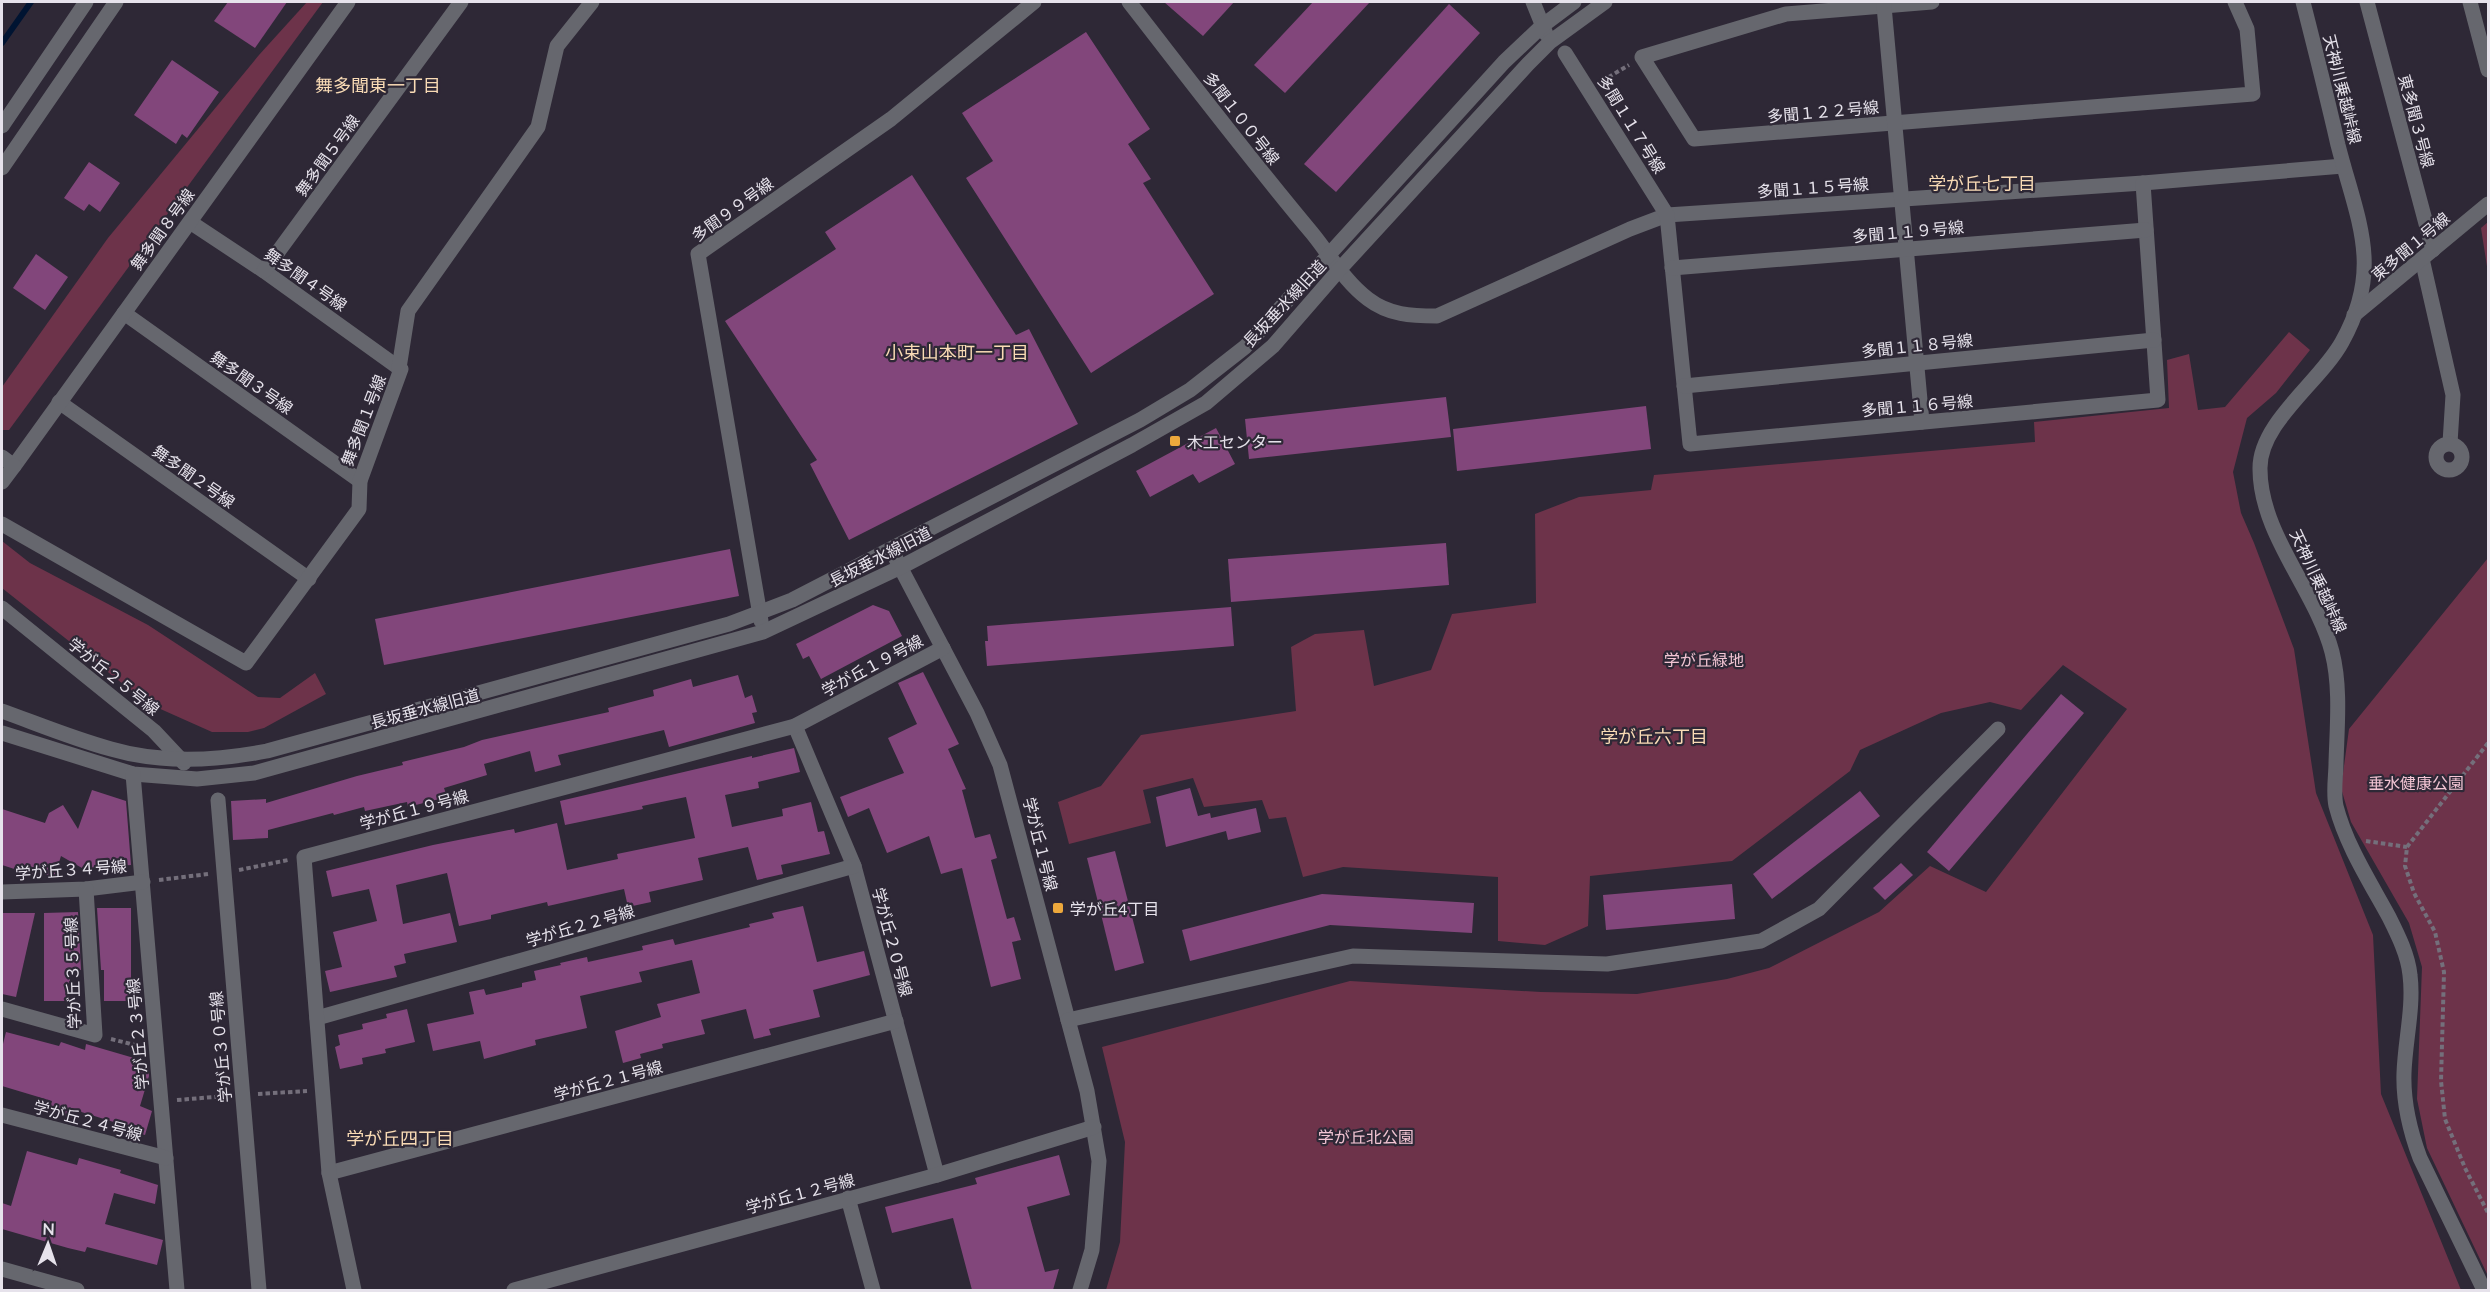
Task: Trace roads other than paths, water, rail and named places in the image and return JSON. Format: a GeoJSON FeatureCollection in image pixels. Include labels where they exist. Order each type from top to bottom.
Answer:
{"type":"FeatureCollection","features":[{"type":"Feature","properties":{"kind":"street"},"geometry":{"type":"LineString","coordinates":[[2,126],[86,2]]}},
{"type":"Feature","properties":{"kind":"street"},"geometry":{"type":"LineString","coordinates":[[2,168],[116,2]]}},
{"type":"Feature","properties":{"kind":"street","name":"舞多聞８号線"},"geometry":{"type":"LineString","coordinates":[[8,461],[59,402],[348,2]]}},
{"type":"Feature","properties":{"kind":"street","name":"舞多聞５号線"},"geometry":{"type":"LineString","coordinates":[[264,271],[461,2]]}},
{"type":"Feature","properties":{"kind":"street","name":"舞多聞１号線"},"geometry":{"type":"LineString","coordinates":[[2,524],[246,663],[358,509],[360,481],[401,369],[399,368],[408,311],[538,127],[557,46],[592,2]]}},
{"type":"Feature","properties":{"kind":"street","name":"多聞９９号線"},"geometry":{"type":"LineString","coordinates":[[763,632],[698,254],[891,119],[1034,2]]}},
{"type":"Feature","properties":{"kind":"street","name":"多聞１００号線"},"geometry":{"type":"LineString","coordinates":[[1129,2],[1266,178],[1330,255]]}},
{"type":"Feature","properties":{"kind":"street"},"geometry":{"type":"LineString","coordinates":[[1533,2],[1550,42]]}},
{"type":"Feature","properties":{"kind":"street","name":"長坂垂水線旧道"},"geometry":{"type":"LineString","coordinates":[[2,711],[111,749],[150,757],[216,759],[267,751],[729,624],[792,600],[1140,420],[1190,390],[1245,347],[1504,62],[1542,26],[1574,2]]}},
{"type":"Feature","properties":{"kind":"street","name":"長坂垂水線旧道"},"geometry":{"type":"LineString","coordinates":[[2,733],[133,774],[197,779],[254,773],[763,632],[900,567],[1132,445],[1206,403],[1273,346],[1339,270],[1550,42],[1605,2]]}},
{"type":"Feature","properties":{"kind":"street"},"geometry":{"type":"LineString","coordinates":[[1922,422],[1884,6],[1932,2]]}},
{"type":"Feature","properties":{"kind":"street","name":"多聞１２２号線"},"geometry":{"type":"LineString","coordinates":[[1884,6],[1786,14],[1642,57],[1695,139],[2253,94],[2247,28],[2235,2]]}},
{"type":"Feature","properties":{"kind":"street","name":"天神川乗越峠線"},"geometry":{"type":"LineString","coordinates":[[2303,2],[2343,166],[2359,215],[2364,242],[2362,288],[2354,315],[2341,343],[2317,376],[2272,429],[2263,448],[2259,466],[2267,510],[2332,651],[2337,716],[2335,801],[2348,838],[2394,927],[2410,973],[2404,1097],[2413,1139],[2484,1290]]}},
{"type":"Feature","properties":{"kind":"street","name":"東多聞３号線"},"geometry":{"type":"LineString","coordinates":[[2367,2],[2428,255],[2453,395],[2450,444]]}},
{"type":"Feature","properties":{"kind":"street"},"geometry":{"type":"LineString","coordinates":[[2470,2],[2488,70]]}},
{"type":"Feature","properties":{"kind":"street","name":"多聞１１７号線"},"geometry":{"type":"LineString","coordinates":[[1565,53],[1667,215]]}},
{"type":"Feature","properties":{"kind":"street","name":"多聞１１５号線"},"geometry":{"type":"LineString","coordinates":[[1330,255],[1339,270],[1367,299],[1392,312],[1411,316],[1437,316],[1630,229],[1667,215],[2143,183],[2343,166]]}},
{"type":"Feature","properties":{"kind":"street","name":"多聞１１６号線"},"geometry":{"type":"LineString","coordinates":[[1667,215],[1690,444],[2158,400],[2143,183]]}},
{"type":"Feature","properties":{"kind":"street","name":"東多聞１号線"},"geometry":{"type":"LineString","coordinates":[[2354,315],[2488,204]]}},
{"type":"Feature","properties":{"kind":"street","name":"舞多聞４号線"},"geometry":{"type":"LineString","coordinates":[[190,222],[264,271],[399,368]]}},
{"type":"Feature","properties":{"kind":"street","name":"多聞１１９号線"},"geometry":{"type":"LineString","coordinates":[[1672,268],[2146,230]]}},
{"type":"Feature","properties":{"kind":"street","name":"舞多聞３号線"},"geometry":{"type":"LineString","coordinates":[[124,313],[360,481]]}},
{"type":"Feature","properties":{"kind":"street","name":"多聞１１８号線"},"geometry":{"type":"LineString","coordinates":[[1684,386],[2154,340]]}},
{"type":"Feature","properties":{"kind":"street","name":"舞多聞２号線"},"geometry":{"type":"LineString","coordinates":[[59,402],[309,579]]}},
{"type":"Feature","properties":{"kind":"street"},"geometry":{"type":"LineString","coordinates":[[2,483],[8,461]]}},
{"type":"Feature","properties":{"kind":"street","name":"学が丘１号線"},"geometry":{"type":"LineString","coordinates":[[891,549],[977,713],[1000,765],[1068,1020],[1094,1127],[1099,1161],[1092,1250],[1080,1290]]}},
{"type":"Feature","properties":{"kind":"street","name":"学が丘２５号線"},"geometry":{"type":"LineString","coordinates":[[2,608],[154,731],[197,779]]}},
{"type":"Feature","properties":{"kind":"street","name":"学が丘１９号線"},"geometry":{"type":"LineString","coordinates":[[354,1290],[329,1173],[304,857],[795,726],[943,648]]}},
{"type":"Feature","properties":{"kind":"street","name":"学が丘２０号線"},"geometry":{"type":"LineString","coordinates":[[795,726],[854,866],[937,1175]]}},
{"type":"Feature","properties":{"kind":"street"},"geometry":{"type":"LineString","coordinates":[[1068,1020],[1353,956],[1606,964],[1761,941],[1819,909],[1998,729]]}},
{"type":"Feature","properties":{"kind":"street","name":"学が丘２３号線"},"geometry":{"type":"LineString","coordinates":[[133,774],[177,1290]]}},
{"type":"Feature","properties":{"kind":"street","name":"学が丘３０号線"},"geometry":{"type":"LineString","coordinates":[[218,800],[259,1290]]}},
{"type":"Feature","properties":{"kind":"street","name":"学が丘２２号線"},"geometry":{"type":"LineString","coordinates":[[317,1018],[854,866]]}},
{"type":"Feature","properties":{"kind":"street","name":"学が丘３４号線"},"geometry":{"type":"LineString","coordinates":[[2,892],[86,889],[143,882]]}},
{"type":"Feature","properties":{"kind":"street","name":"学が丘３５号線"},"geometry":{"type":"LineString","coordinates":[[2,1009],[95,1035],[86,889]]}},
{"type":"Feature","properties":{"kind":"street","name":"学が丘２１号線"},"geometry":{"type":"LineString","coordinates":[[329,1173],[896,1020]]}},
{"type":"Feature","properties":{"kind":"street","name":"学が丘２４号線"},"geometry":{"type":"LineString","coordinates":[[2,1115],[166,1158]]}},
{"type":"Feature","properties":{"kind":"street","name":"学が丘１２号線"},"geometry":{"type":"LineString","coordinates":[[514,1290],[937,1175],[1094,1127]]}},
{"type":"Feature","properties":{"kind":"street"},"geometry":{"type":"LineString","coordinates":[[848,1198],[873,1290]]}},
{"type":"Feature","properties":{"kind":"street"},"geometry":{"type":"LineString","coordinates":[[2,1269],[77,1290]]}},
{"type":"Feature","properties":{"kind":"waterway"},"geometry":{"type":"LineString","coordinates":[[2,43],[31,2]]}},
{"type":"Feature","properties":{"kind":"place","name":"木工センター"},"geometry":{"type":"Point","coordinates":[1175,441]}},
{"type":"Feature","properties":{"kind":"place","name":"学が丘4丁目"},"geometry":{"type":"Point","coordinates":[1058,908]}},
{"type":"Feature","properties":{"kind":"district","name":"舞多聞東一丁目"},"geometry":{"type":"Point","coordinates":[378,85]}},
{"type":"Feature","properties":{"kind":"district","name":"学が丘七丁目"},"geometry":{"type":"Point","coordinates":[1982,183]}},
{"type":"Feature","properties":{"kind":"district","name":"小束山本町一丁目"},"geometry":{"type":"Point","coordinates":[957,352]}},
{"type":"Feature","properties":{"kind":"district","name":"学が丘六丁目"},"geometry":{"type":"Point","coordinates":[1654,736]}},
{"type":"Feature","properties":{"kind":"district","name":"学が丘四丁目"},"geometry":{"type":"Point","coordinates":[400,1138]}},
{"type":"Feature","properties":{"kind":"park label","name":"学が丘緑地"},"geometry":{"type":"Point","coordinates":[1704,659]}},
{"type":"Feature","properties":{"kind":"park label","name":"垂水健康公園"},"geometry":{"type":"Point","coordinates":[2416,782]}},
{"type":"Feature","properties":{"kind":"park label","name":"学が丘北公園"},"geometry":{"type":"Point","coordinates":[1366,1136]}}]}
